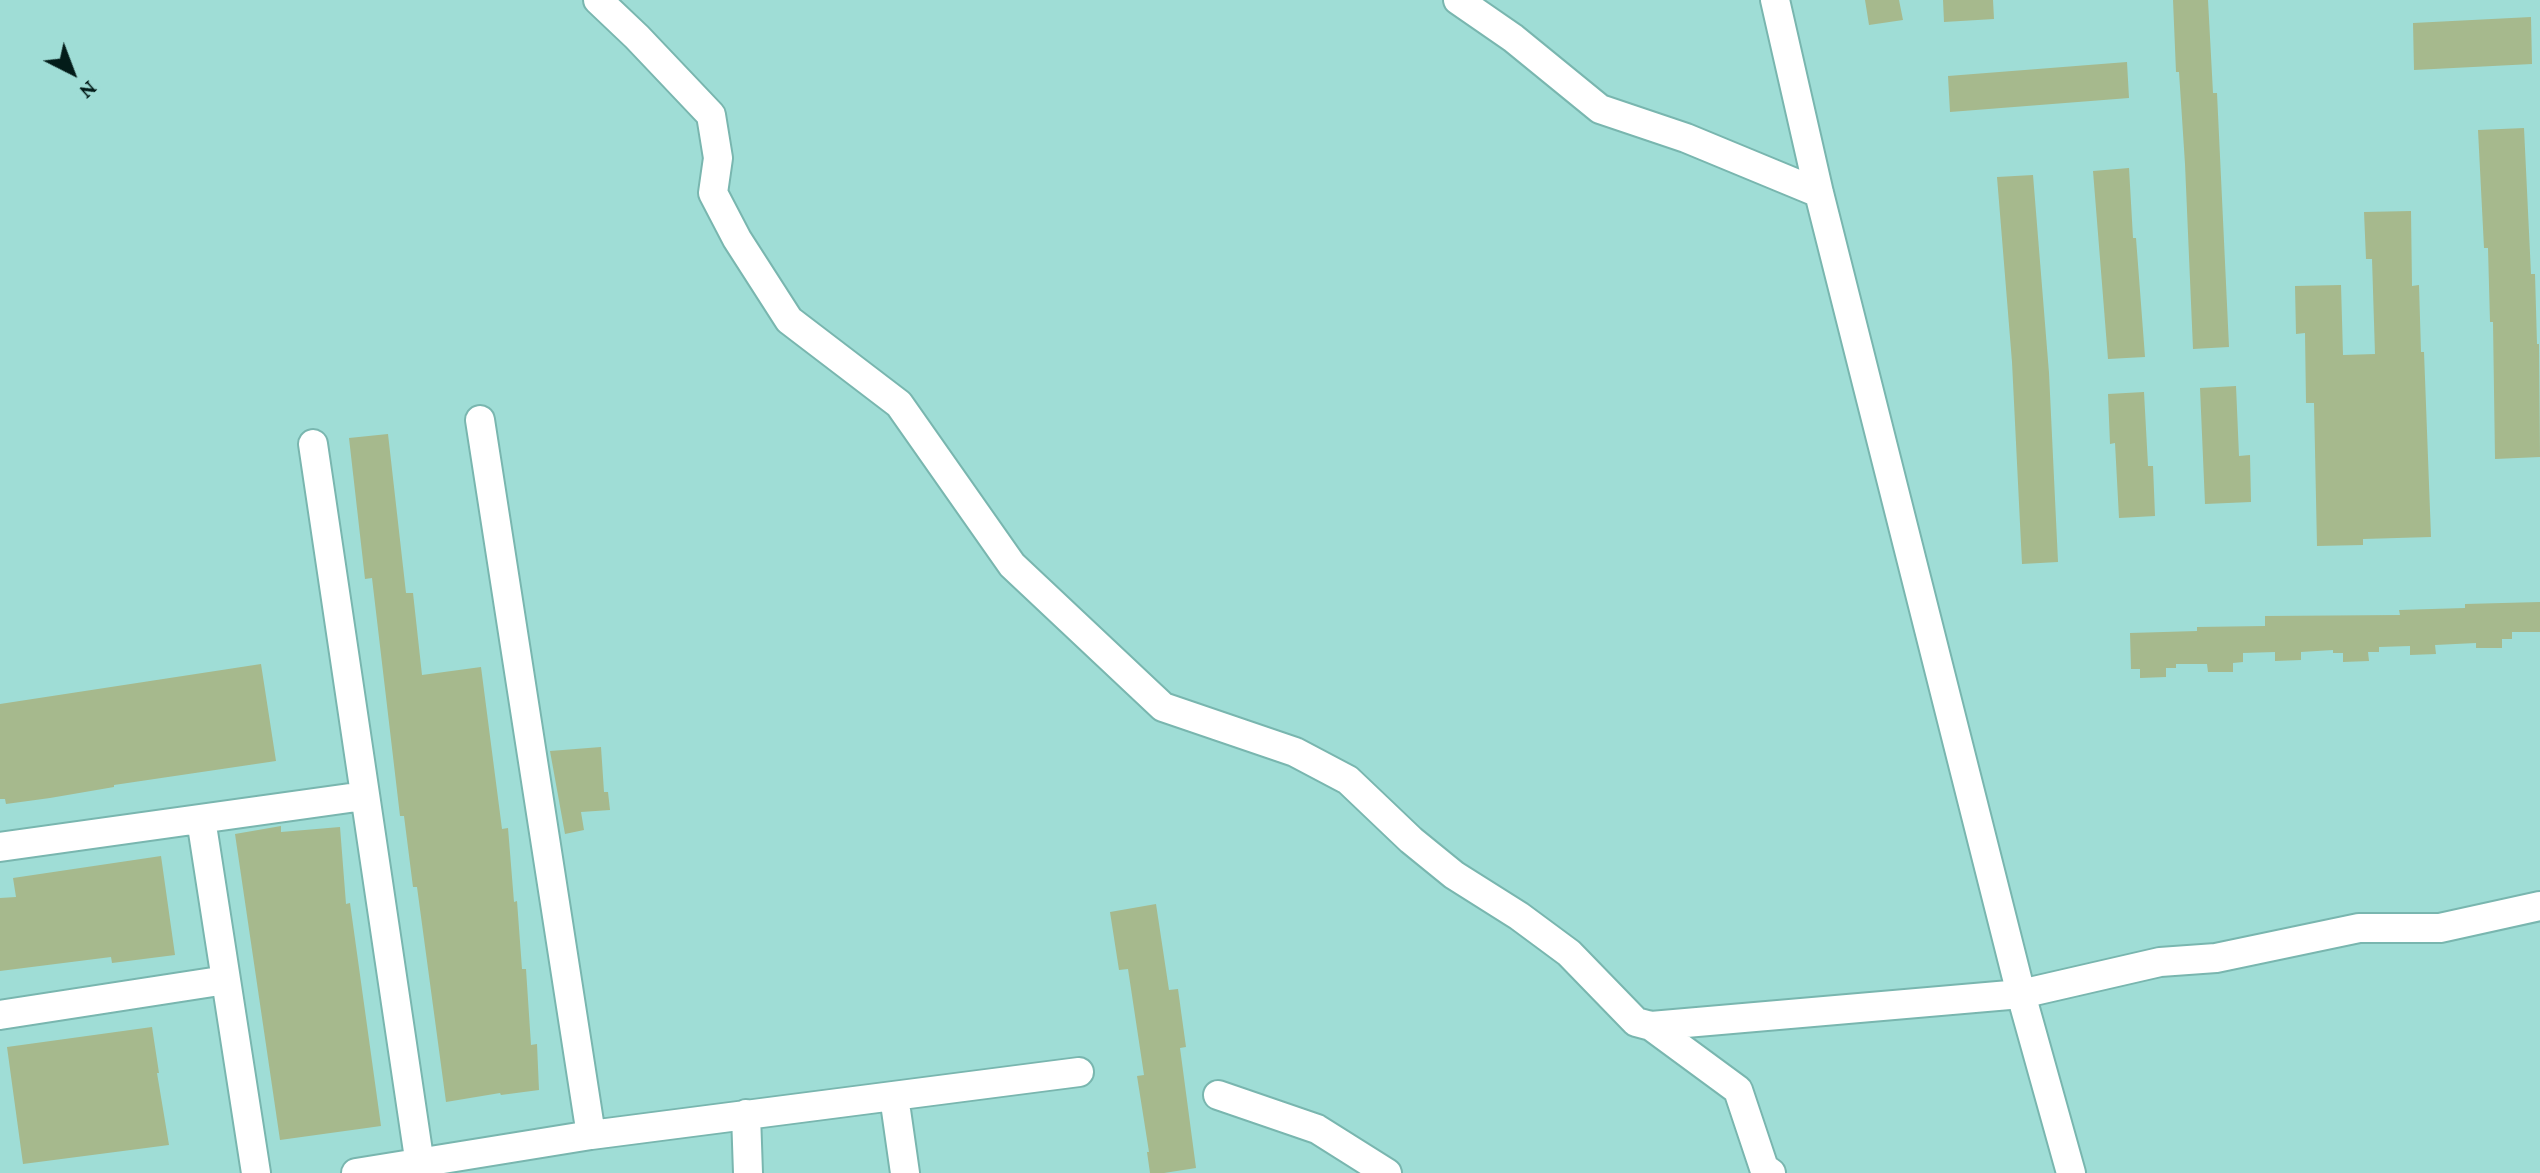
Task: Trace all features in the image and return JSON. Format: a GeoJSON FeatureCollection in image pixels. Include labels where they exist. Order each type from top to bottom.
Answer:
{"type":"FeatureCollection","features":[{"type":"Feature","properties":{"kind":"street"},"geometry":{"type":"LineString","coordinates":[[598,0],[711,115],[718,158],[713,193],[737,239],[789,320],[899,404],[1012,565],[1163,707],[1295,752],[1348,780],[1443,866],[1569,953],[1636,1022],[1651,1026],[2021,994],[2160,962],[2216,958],[2359,928],[2440,928],[2540,906]]}},
{"type":"Feature","properties":{"kind":"street"},"geometry":{"type":"LineString","coordinates":[[1458,0],[1513,38],[1600,109],[1686,138],[1819,193]]}},
{"type":"Feature","properties":{"kind":"street"},"geometry":{"type":"LineString","coordinates":[[1775,0],[1819,193],[2021,994],[2071,1173]]}},
{"type":"Feature","properties":{"kind":"street"},"geometry":{"type":"LineString","coordinates":[[480,420],[591,1135]]}},
{"type":"Feature","properties":{"kind":"street"},"geometry":{"type":"LineString","coordinates":[[313,444],[420,1165]]}},
{"type":"Feature","properties":{"kind":"street"},"geometry":{"type":"LineString","coordinates":[[0,847],[364,796]]}},
{"type":"Feature","properties":{"kind":"street"},"geometry":{"type":"LineString","coordinates":[[201,819],[256,1173]]}},
{"type":"Feature","properties":{"kind":"street"},"geometry":{"type":"LineString","coordinates":[[0,1015],[226,980]]}},
{"type":"Feature","properties":{"kind":"street"},"geometry":{"type":"LineString","coordinates":[[1651,1026],[1738,1090],[1764,1168],[1771,1173]]}},
{"type":"Feature","properties":{"kind":"street"},"geometry":{"type":"LineString","coordinates":[[356,1173],[591,1135],[1079,1072]]}},
{"type":"Feature","properties":{"kind":"street"},"geometry":{"type":"LineString","coordinates":[[1218,1095],[1317,1129],[1387,1173]]}},
{"type":"Feature","properties":{"kind":"street"},"geometry":{"type":"LineString","coordinates":[[894,1096],[905,1173]]}},
{"type":"Feature","properties":{"kind":"street"},"geometry":{"type":"LineString","coordinates":[[746,1114],[748,1173]]}},
{"type":"Feature","properties":{"kind":"building"},"geometry":{"type":"Polygon","coordinates":[[[1865,0],[1899,0],[1903,20],[1869,25],[1865,0]]]}},
{"type":"Feature","properties":{"kind":"building"},"geometry":{"type":"Polygon","coordinates":[[[1943,0],[1993,0],[1994,19],[1944,22],[1943,0]]]}},
{"type":"Feature","properties":{"kind":"building"},"geometry":{"type":"Polygon","coordinates":[[[2173,0],[2208,0],[2213,93],[2217,93],[2229,347],[2193,349],[2185,164],[2173,0]]]}},
{"type":"Feature","properties":{"kind":"building"},"geometry":{"type":"Polygon","coordinates":[[[2531,17],[2532,64],[2414,70],[2413,23],[2531,17]]]}},
{"type":"Feature","properties":{"kind":"building"},"geometry":{"type":"Polygon","coordinates":[[[2127,62],[2129,98],[1950,112],[1948,76],[2127,62]]]}},
{"type":"Feature","properties":{"kind":"building"},"geometry":{"type":"Polygon","coordinates":[[[2524,128],[2531,274],[2535,274],[2539,344],[2540,457],[2495,459],[2493,322],[2490,322],[2488,248],[2484,248],[2478,130],[2524,128]]]}},
{"type":"Feature","properties":{"kind":"building"},"geometry":{"type":"Polygon","coordinates":[[[2129,168],[2145,357],[2108,359],[2093,171],[2129,168]]]}},
{"type":"Feature","properties":{"kind":"building"},"geometry":{"type":"Polygon","coordinates":[[[2033,175],[2049,373],[2058,562],[2022,564],[2012,362],[1997,177],[2033,175]]]}},
{"type":"Feature","properties":{"kind":"building"},"geometry":{"type":"Polygon","coordinates":[[[2411,211],[2412,286],[2419,285],[2421,352],[2424,352],[2431,537],[2363,539],[2363,545],[2317,546],[2314,403],[2306,403],[2305,333],[2296,334],[2295,286],[2341,285],[2343,355],[2375,354],[2372,259],[2366,259],[2364,212],[2411,211]]]}},
{"type":"Feature","properties":{"kind":"building"},"geometry":{"type":"Polygon","coordinates":[[[2236,386],[2239,456],[2250,455],[2251,502],[2205,504],[2200,388],[2236,386]]]}},
{"type":"Feature","properties":{"kind":"building"},"geometry":{"type":"Polygon","coordinates":[[[2144,392],[2148,466],[2153,466],[2155,516],[2119,518],[2115,443],[2110,444],[2108,394],[2144,392]]]}},
{"type":"Feature","properties":{"kind":"building"},"geometry":{"type":"Polygon","coordinates":[[[388,434],[406,593],[413,593],[422,675],[481,667],[502,829],[508,828],[522,969],[526,969],[531,1045],[537,1044],[539,1090],[446,1102],[417,887],[413,887],[404,816],[400,816],[372,578],[365,579],[349,438],[388,434]]]}},
{"type":"Feature","properties":{"kind":"building"},"geometry":{"type":"Polygon","coordinates":[[[2540,602],[2540,632],[2512,632],[2512,639],[2502,639],[2502,648],[2476,648],[2476,643],[2435,645],[2436,654],[2410,655],[2410,646],[2379,647],[2379,652],[2368,652],[2369,661],[2343,662],[2343,653],[2333,653],[2333,650],[2301,652],[2301,660],[2275,661],[2275,652],[2243,653],[2243,662],[2233,663],[2233,672],[2208,672],[2207,664],[2176,664],[2176,668],[2166,668],[2166,677],[2140,678],[2140,669],[2131,669],[2130,633],[2197,631],[2197,627],[2265,626],[2265,616],[2400,615],[2399,610],[2540,602]]]}},
{"type":"Feature","properties":{"kind":"building"},"geometry":{"type":"Polygon","coordinates":[[[261,664],[276,761],[114,785],[50,798],[6,804],[5,799],[0,799],[0,704],[261,664]]]}},
{"type":"Feature","properties":{"kind":"building"},"geometry":{"type":"Polygon","coordinates":[[[601,747],[604,792],[608,792],[610,810],[581,812],[584,830],[565,834],[550,751],[601,747]]]}},
{"type":"Feature","properties":{"kind":"building"},"geometry":{"type":"Polygon","coordinates":[[[281,826],[281,832],[340,827],[346,904],[350,903],[381,1126],[280,1140],[235,834],[281,826]]]}},
{"type":"Feature","properties":{"kind":"building"},"geometry":{"type":"Polygon","coordinates":[[[161,856],[175,955],[112,963],[111,957],[0,971],[0,898],[16,897],[13,878],[161,856]]]}},
{"type":"Feature","properties":{"kind":"building"},"geometry":{"type":"Polygon","coordinates":[[[1156,904],[1169,990],[1178,989],[1186,1047],[1180,1048],[1196,1168],[1164,1173],[1150,1173],[1137,1076],[1144,1075],[1128,969],[1119,970],[1110,912],[1156,904]]]}},
{"type":"Feature","properties":{"kind":"building"},"geometry":{"type":"Polygon","coordinates":[[[152,1027],[169,1145],[23,1164],[7,1047],[152,1027]]]}}]}
